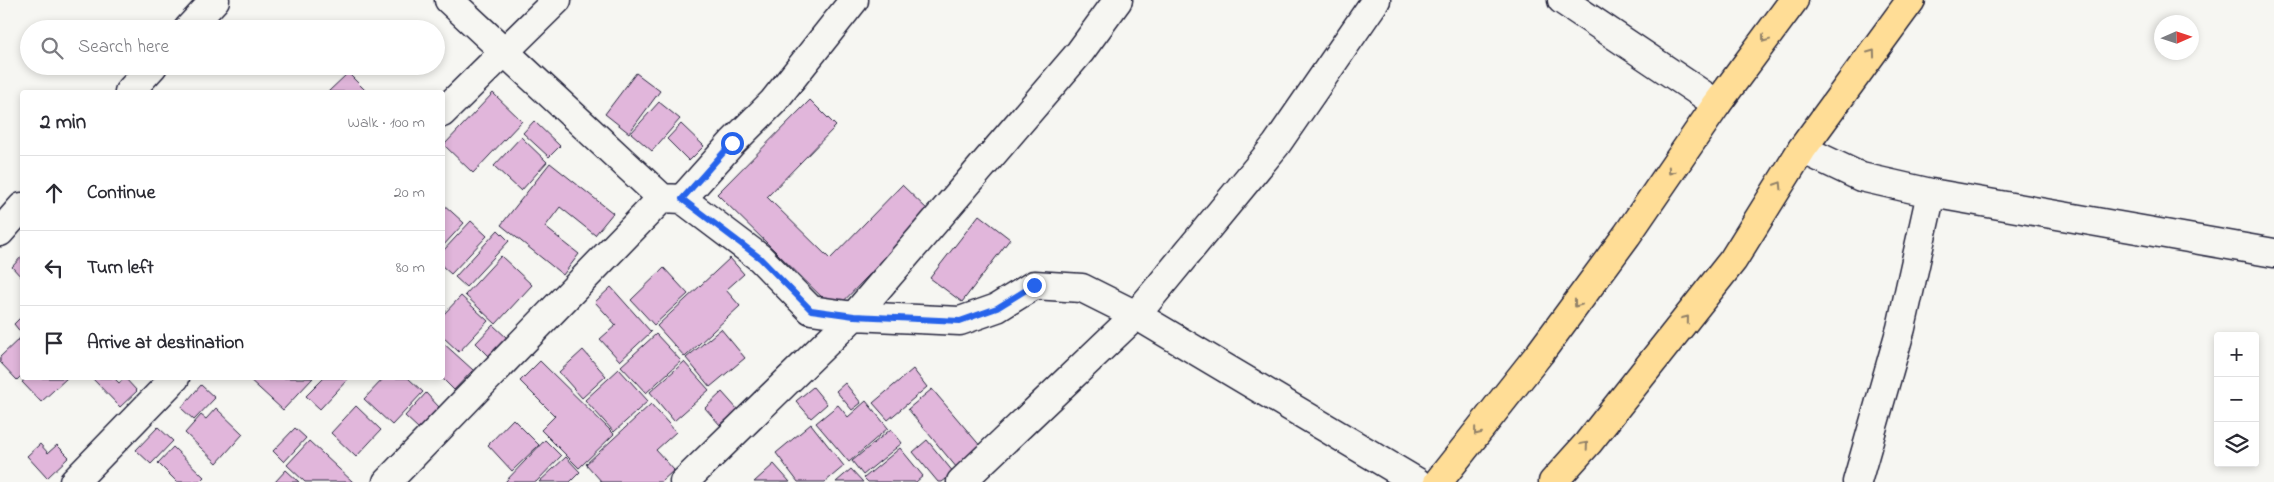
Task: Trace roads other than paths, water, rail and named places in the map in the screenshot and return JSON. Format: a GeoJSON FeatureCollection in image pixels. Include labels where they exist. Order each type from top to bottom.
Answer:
{"type":"FeatureCollection","features":[{"type":"Feature","properties":{"kind":"highway"},"geometry":{"type":"LineString","coordinates":[[1438,482],[1540,353],[1627,235],[1717,104],[1794,0]]}},
{"type":"Feature","properties":{"kind":"highway"},"geometry":{"type":"LineString","coordinates":[[1553,482],[1588,443],[1733,260],[1802,149],[1911,0]]}},
{"type":"Feature","properties":{"kind":"street"},"geometry":{"type":"LineString","coordinates":[[196,20],[215,0]]}},
{"type":"Feature","properties":{"kind":"street"},"geometry":{"type":"LineString","coordinates":[[449,0],[672,198],[760,258],[811,310],[854,316],[960,321],[997,308],[1034,285],[1082,288],[1136,315],[1417,482]]}},
{"type":"Feature","properties":{"kind":"street"},"geometry":{"type":"LineString","coordinates":[[445,110],[556,0]]}},
{"type":"Feature","properties":{"kind":"street"},"geometry":{"type":"LineString","coordinates":[[387,482],[672,198],[773,102],[854,0]]}},
{"type":"Feature","properties":{"kind":"street"},"geometry":{"type":"LineString","coordinates":[[684,482],[854,316],[1080,52],[1118,0]]}},
{"type":"Feature","properties":{"kind":"street"},"geometry":{"type":"LineString","coordinates":[[961,482],[1136,315],[1276,145],[1376,0]]}},
{"type":"Feature","properties":{"kind":"street"},"geometry":{"type":"LineString","coordinates":[[1562,0],[1717,104]]}},
{"type":"Feature","properties":{"kind":"street"},"geometry":{"type":"LineString","coordinates":[[131,90],[145,75]]}},
{"type":"Feature","properties":{"kind":"street"},"geometry":{"type":"LineString","coordinates":[[1802,149],[1861,177],[1931,193],[2274,253]]}},
{"type":"Feature","properties":{"kind":"street"},"geometry":{"type":"LineString","coordinates":[[1858,482],[1901,328],[1931,193]]}},
{"type":"Feature","properties":{"kind":"street"},"geometry":{"type":"LineString","coordinates":[[0,232],[20,209]]}},
{"type":"Feature","properties":{"kind":"street"},"geometry":{"type":"LineString","coordinates":[[74,482],[173,380]]}}]}
